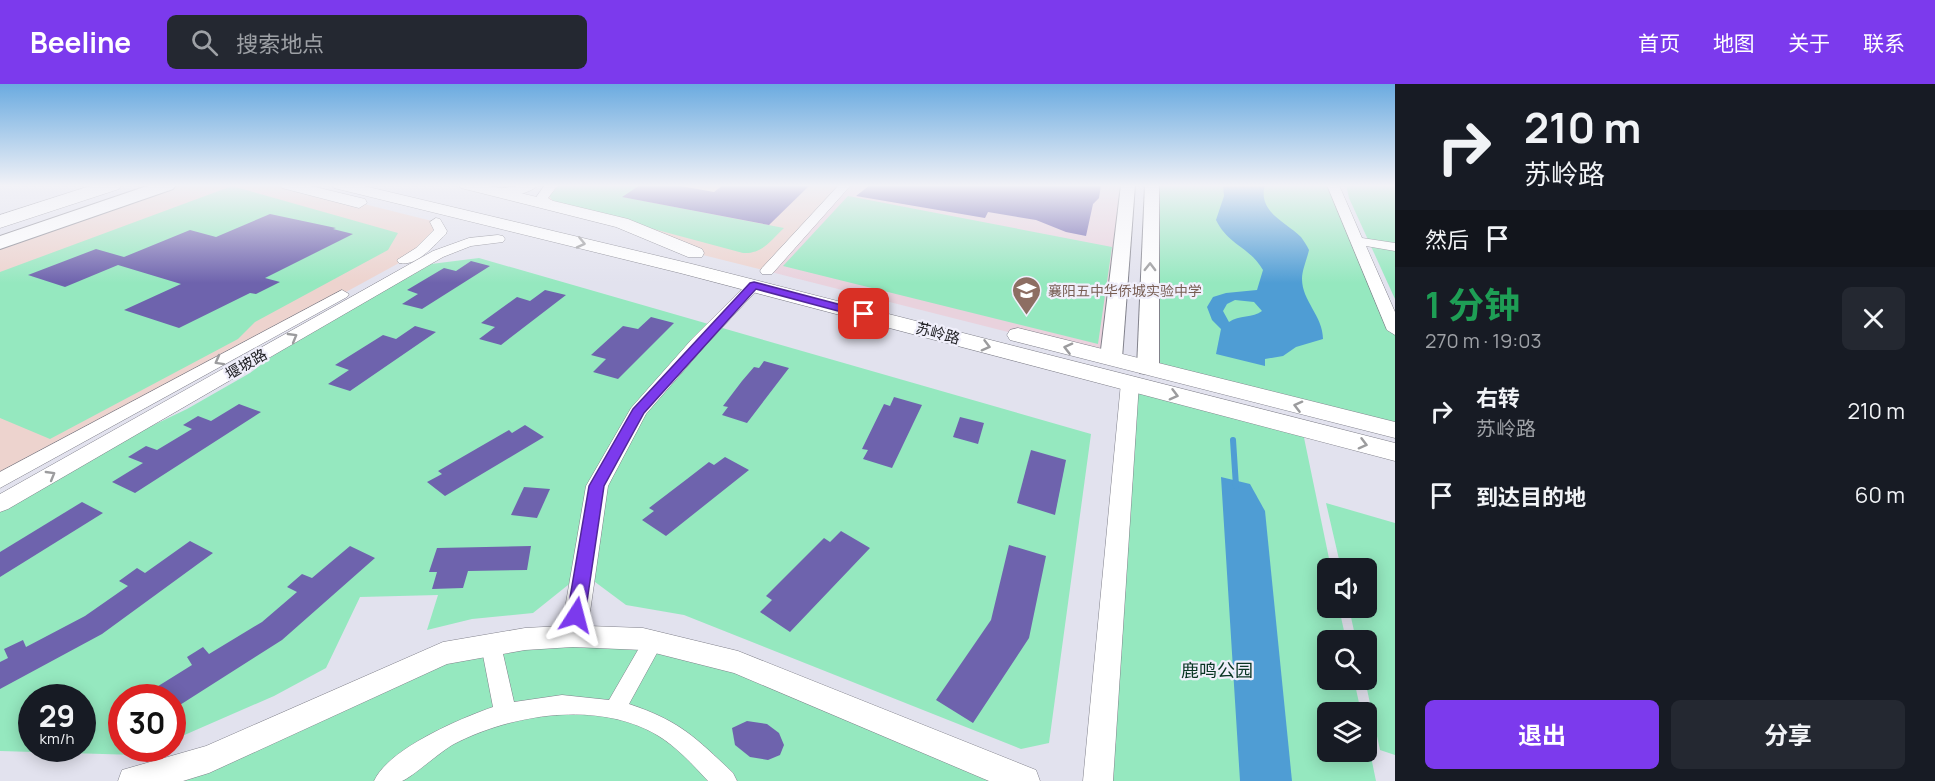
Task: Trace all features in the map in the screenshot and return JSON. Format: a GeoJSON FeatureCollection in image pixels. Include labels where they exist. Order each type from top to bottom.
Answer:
{"type":"FeatureCollection","features":[{"type":"Feature","properties":{"kind":"highway"},"geometry":{"type":"LineString","coordinates":[[0,222],[18,218]]}},
{"type":"Feature","properties":{"kind":"main road"},"geometry":{"type":"LineString","coordinates":[[0,243],[59,218]]}},
{"type":"Feature","properties":{"kind":"main road"},"geometry":{"type":"LineString","coordinates":[[418,218],[556,255],[590,261],[667,265],[690,260]]}},
{"type":"Feature","properties":{"kind":"main road","name":"苏岭路"},"geometry":{"type":"LineString","coordinates":[[492,218],[690,260]]}},
{"type":"Feature","properties":{"kind":"main road","name":"苏岭路"},"geometry":{"type":"LineString","coordinates":[[529,218],[1139,376],[1395,452]]}},
{"type":"Feature","properties":{"kind":"main road"},"geometry":{"type":"LineString","coordinates":[[599,218],[622,223],[690,260]]}},
{"type":"Feature","properties":{"kind":"main road","name":"苏岭路"},"geometry":{"type":"LineString","coordinates":[[760,278],[1111,358],[1139,376],[1395,430]]}},
{"type":"Feature","properties":{"kind":"street"},"geometry":{"type":"LineString","coordinates":[[573,636],[597,486],[638,412],[815,218]]}},
{"type":"Feature","properties":{"kind":"street"},"geometry":{"type":"LineString","coordinates":[[1111,358],[1125,218]]}},
{"type":"Feature","properties":{"kind":"street"},"geometry":{"type":"LineString","coordinates":[[1098,781],[1139,376],[1150,218]]}},
{"type":"Feature","properties":{"kind":"street"},"geometry":{"type":"LineString","coordinates":[[1347,218],[1395,330]]}},
{"type":"Feature","properties":{"kind":"street","name":"堰坡路"},"geometry":{"type":"LineString","coordinates":[[0,481],[421,251],[441,231],[436,222]]}},
{"type":"Feature","properties":{"kind":"street","name":"堰坡路"},"geometry":{"type":"LineString","coordinates":[[0,504],[438,254],[469,242],[498,239]]}},
{"type":"Feature","properties":{"kind":"street"},"geometry":{"type":"LineString","coordinates":[[1357,241],[1395,247]]}},
{"type":"Feature","properties":{"kind":"street"},"geometry":{"type":"LineString","coordinates":[[133,781],[209,759],[443,653],[525,639],[573,636],[642,639],[738,663],[1025,781]]}},
{"type":"Feature","properties":{"kind":"street"},"geometry":{"type":"LineString","coordinates":[[615,709],[653,642]]}},
{"type":"Feature","properties":{"kind":"street"},"geometry":{"type":"LineString","coordinates":[[491,645],[505,712]]}},
{"type":"Feature","properties":{"kind":"street"},"geometry":{"type":"LineString","coordinates":[[386,781],[436,741],[480,719],[505,712],[554,705],[615,709],[657,724],[692,748],[725,781]]}},
{"type":"Feature","properties":{"kind":"shaded area"},"geometry":{"type":"Polygon","coordinates":[[[85,218],[418,218],[436,222],[441,231],[421,251],[0,481],[0,246],[85,218]]]}},
{"type":"Feature","properties":{"kind":"shaded area"},"geometry":{"type":"Polygon","coordinates":[[[594,218],[815,218],[767,271],[695,253],[594,218]]]}},
{"type":"Feature","properties":{"kind":"shaded area","name":"襄阳五中华侨城实验中学"},"geometry":{"type":"Polygon","coordinates":[[[815,218],[1125,218],[1111,358],[767,271],[815,218]]]}},
{"type":"Feature","properties":{"kind":"green space"},"geometry":{"type":"Polygon","coordinates":[[[147,218],[343,218],[398,233],[388,250],[255,322],[238,339],[50,439],[0,418],[0,272],[147,218]]]}},
{"type":"Feature","properties":{"kind":"green space"},"geometry":{"type":"Polygon","coordinates":[[[611,218],[730,218],[784,228],[761,249],[743,253],[611,218]]]}},
{"type":"Feature","properties":{"kind":"green space"},"geometry":{"type":"Polygon","coordinates":[[[828,218],[959,218],[1112,247],[1098,344],[783,266],[828,218]]]}},
{"type":"Feature","properties":{"kind":"green space"},"geometry":{"type":"Polygon","coordinates":[[[1151,218],[1347,218],[1395,330],[1395,430],[1148,368],[1151,218]]]}},
{"type":"Feature","properties":{"kind":"green space"},"geometry":{"type":"Polygon","coordinates":[[[1358,218],[1395,218],[1395,299],[1358,218]]]}},
{"type":"Feature","properties":{"kind":"green space"},"geometry":{"type":"Polygon","coordinates":[[[479,258],[1091,434],[1049,743],[1021,749],[684,615],[626,605],[583,573],[533,613],[472,619],[427,630],[438,595],[360,597],[326,668],[274,696],[186,734],[186,684],[108,684],[108,754],[96,754],[96,684],[18,684],[18,752],[0,751],[0,512],[139,432],[187,409],[250,373],[278,352],[431,264],[479,258]]]}},
{"type":"Feature","properties":{"kind":"green space","name":"鹿鸣公园"},"geometry":{"type":"Polygon","coordinates":[[[1130,383],[1302,428],[1329,558],[1317,558],[1317,618],[1341,618],[1344,630],[1317,630],[1317,690],[1356,690],[1359,702],[1317,702],[1317,762],[1372,762],[1376,781],[1098,781],[1130,383]]]}},
{"type":"Feature","properties":{"kind":"green space"},"geometry":{"type":"Polygon","coordinates":[[[1326,503],[1395,523],[1395,755],[1380,750],[1377,736],[1377,702],[1370,702],[1367,690],[1377,690],[1377,630],[1354,630],[1351,618],[1377,618],[1377,558],[1339,558],[1326,503]]]}},
{"type":"Feature","properties":{"kind":"green space"},"geometry":{"type":"Polygon","coordinates":[[[573,636],[738,663],[1025,781],[133,781],[179,762],[186,762],[186,759],[443,653],[573,636]]]}},
{"type":"Feature","properties":{"kind":"water"},"geometry":{"type":"Polygon","coordinates":[[[1217,218],[1276,218],[1301,237],[1309,250],[1303,272],[1303,287],[1320,323],[1323,339],[1296,347],[1283,356],[1265,359],[1265,366],[1216,354],[1221,329],[1212,320],[1207,307],[1213,297],[1226,293],[1257,290],[1263,270],[1252,256],[1221,229],[1217,218]],[[1235,300],[1227,304],[1223,311],[1229,322],[1262,311],[1254,302],[1235,300]]]}},
{"type":"Feature","properties":{"kind":"water"},"geometry":{"type":"Polygon","coordinates":[[[1221,477],[1250,484],[1265,511],[1292,781],[1240,781],[1221,477]]]}},
{"type":"Feature","properties":{"kind":"building"},"geometry":{"type":"Polygon","coordinates":[[[262,218],[287,218],[353,234],[265,278],[280,282],[256,294],[250,293],[179,328],[124,310],[181,284],[118,265],[65,287],[28,275],[96,249],[124,257],[190,230],[216,237],[262,218]]]}},
{"type":"Feature","properties":{"kind":"building"},"geometry":{"type":"Polygon","coordinates":[[[730,218],[777,218],[769,225],[730,218]]]}},
{"type":"Feature","properties":{"kind":"building"},"geometry":{"type":"Polygon","coordinates":[[[1021,218],[1090,218],[1086,236],[1066,232],[1036,220],[1021,218]]]}},
{"type":"Feature","properties":{"kind":"building"},"geometry":{"type":"Polygon","coordinates":[[[471,261],[490,266],[422,309],[402,304],[418,294],[407,290],[444,268],[456,271],[471,261]]]}},
{"type":"Feature","properties":{"kind":"building"},"geometry":{"type":"Polygon","coordinates":[[[545,290],[566,295],[501,345],[479,339],[495,327],[481,323],[517,297],[530,301],[545,290]]]}},
{"type":"Feature","properties":{"kind":"building"},"geometry":{"type":"Polygon","coordinates":[[[651,317],[674,323],[618,379],[593,372],[606,359],[591,355],[623,326],[638,329],[651,317]]]}},
{"type":"Feature","properties":{"kind":"building"},"geometry":{"type":"Polygon","coordinates":[[[415,326],[436,332],[350,391],[328,384],[349,370],[335,365],[383,335],[396,339],[415,326]]]}},
{"type":"Feature","properties":{"kind":"building"},"geometry":{"type":"Polygon","coordinates":[[[764,361],[789,368],[747,423],[722,415],[728,407],[723,406],[742,381],[754,367],[759,368],[764,361]]]}},
{"type":"Feature","properties":{"kind":"building"},"geometry":{"type":"Polygon","coordinates":[[[894,397],[922,405],[892,468],[863,459],[868,450],[862,449],[884,404],[890,406],[894,397]]]}},
{"type":"Feature","properties":{"kind":"building"},"geometry":{"type":"Polygon","coordinates":[[[239,404],[261,412],[135,493],[112,482],[143,463],[128,457],[146,446],[157,450],[192,429],[183,425],[198,416],[211,421],[239,404]]]}},
{"type":"Feature","properties":{"kind":"building"},"geometry":{"type":"Polygon","coordinates":[[[960,417],[984,423],[978,444],[953,437],[960,417]]]}},
{"type":"Feature","properties":{"kind":"building"},"geometry":{"type":"Polygon","coordinates":[[[525,425],[544,437],[445,496],[427,482],[442,474],[438,471],[509,430],[512,433],[525,425]]]}},
{"type":"Feature","properties":{"kind":"building"},"geometry":{"type":"Polygon","coordinates":[[[1031,450],[1066,460],[1055,515],[1017,503],[1031,450]]]}},
{"type":"Feature","properties":{"kind":"building"},"geometry":{"type":"Polygon","coordinates":[[[725,457],[749,470],[666,536],[642,520],[654,511],[649,508],[709,462],[714,465],[725,457]]]}},
{"type":"Feature","properties":{"kind":"building"},"geometry":{"type":"Polygon","coordinates":[[[524,487],[550,489],[537,518],[511,515],[524,487]]]}},
{"type":"Feature","properties":{"kind":"building"},"geometry":{"type":"Polygon","coordinates":[[[82,502],[103,513],[0,577],[0,552],[82,502]]]}},
{"type":"Feature","properties":{"kind":"building"},"geometry":{"type":"Polygon","coordinates":[[[841,531],[870,548],[790,632],[760,612],[772,600],[766,596],[824,538],[830,542],[841,531]]]}},
{"type":"Feature","properties":{"kind":"building"},"geometry":{"type":"Polygon","coordinates":[[[190,541],[213,553],[102,634],[0,689],[0,662],[8,658],[4,649],[23,640],[26,647],[85,616],[128,586],[119,581],[137,568],[145,573],[190,541]]]}},
{"type":"Feature","properties":{"kind":"building"},"geometry":{"type":"Polygon","coordinates":[[[1009,545],[1046,556],[1029,638],[973,723],[936,700],[991,620],[1009,545]]]}},
{"type":"Feature","properties":{"kind":"building"},"geometry":{"type":"Polygon","coordinates":[[[350,546],[375,558],[282,640],[186,701],[186,684],[161,684],[192,665],[187,657],[203,647],[209,654],[262,622],[297,592],[287,587],[302,574],[312,578],[350,546]]]}},
{"type":"Feature","properties":{"kind":"building"},"geometry":{"type":"Polygon","coordinates":[[[531,546],[527,570],[468,571],[463,588],[432,589],[437,572],[429,572],[437,548],[531,546]]]}},
{"type":"Feature","properties":{"kind":"building"},"geometry":{"type":"Polygon","coordinates":[[[747,721],[767,724],[779,733],[784,745],[780,755],[768,760],[750,757],[735,745],[732,728],[747,721]]]}},
{"type":"Feature","properties":{"kind":"waterway"},"geometry":{"type":"LineString","coordinates":[[1233,440],[1236,486]]}},
{"type":"Feature","properties":{"kind":"place","name":"襄阳五中华侨城实验中学"},"geometry":{"type":"Point","coordinates":[1027,316]}},
{"type":"Feature","properties":{"kind":"route"},"geometry":{"type":"LineString","coordinates":[[576,615],[597,486],[638,412],[754,285],[864,314]]}}]}
